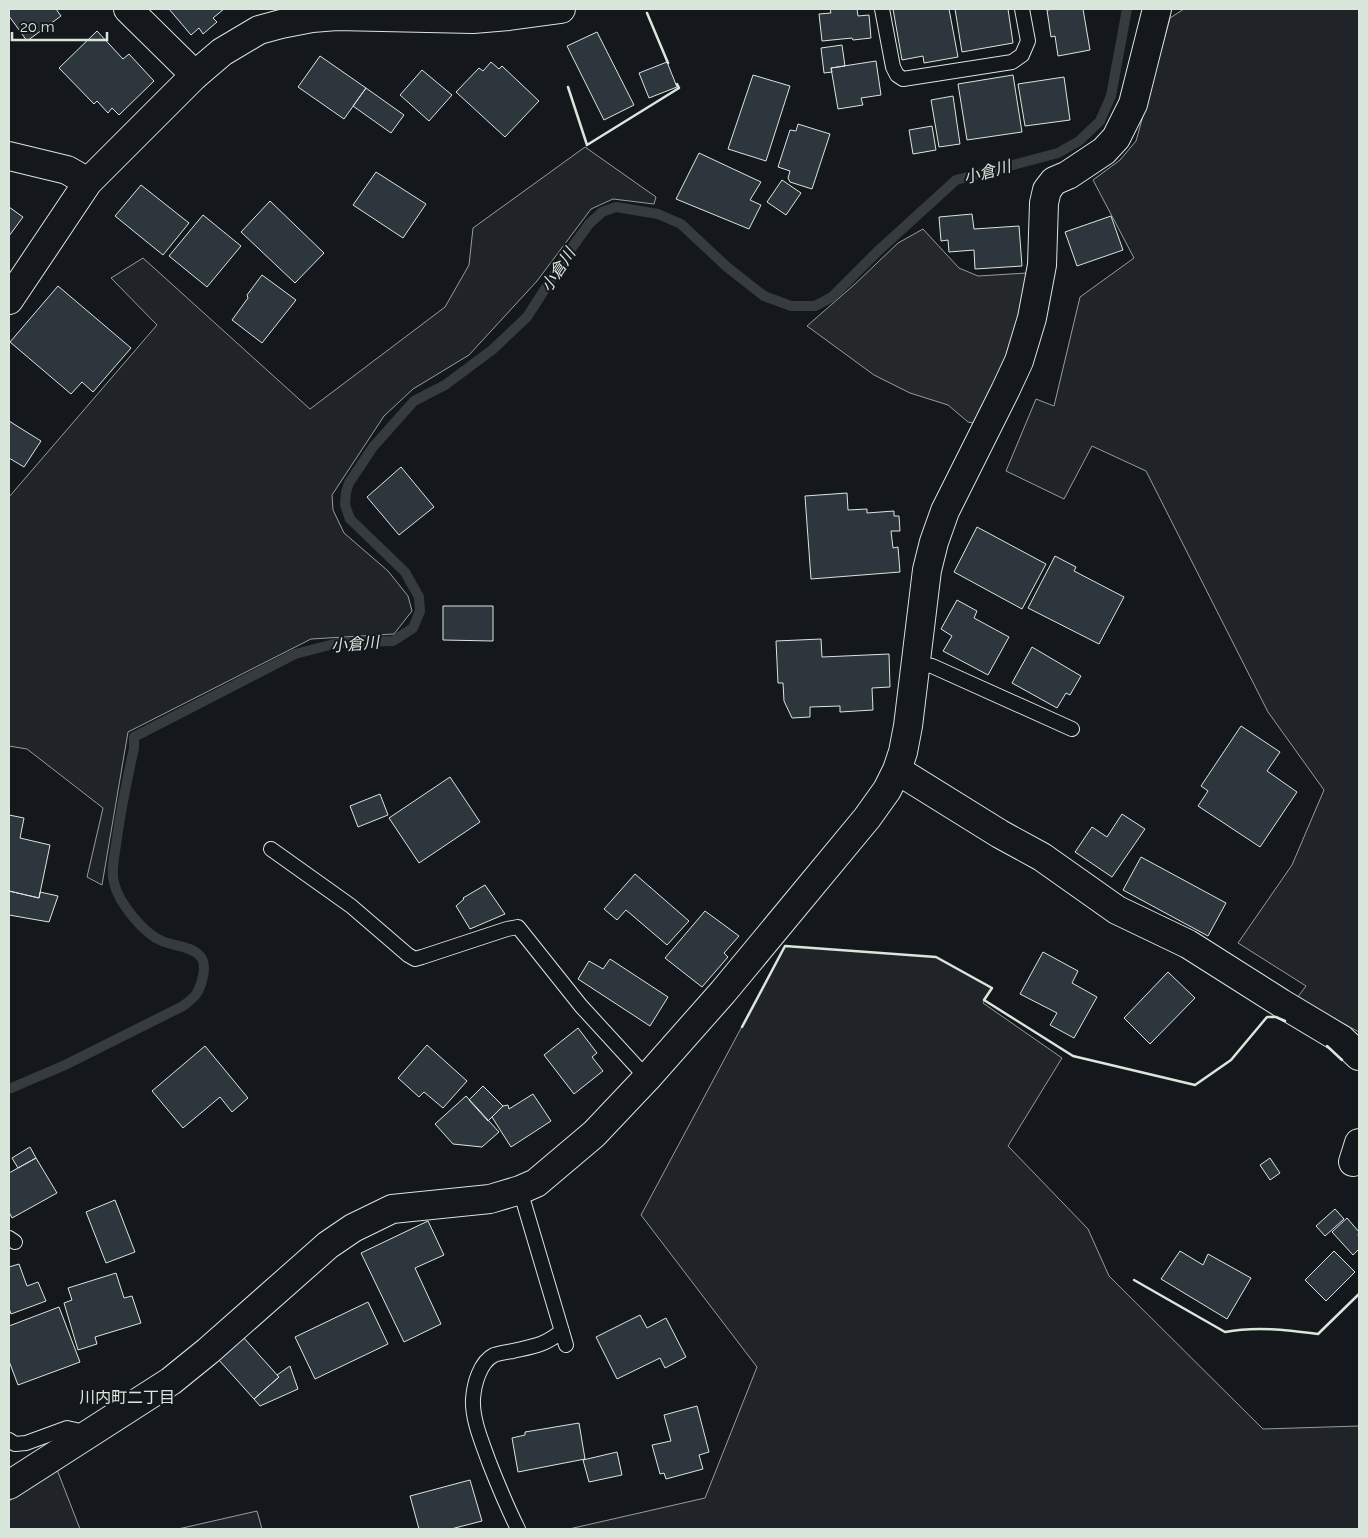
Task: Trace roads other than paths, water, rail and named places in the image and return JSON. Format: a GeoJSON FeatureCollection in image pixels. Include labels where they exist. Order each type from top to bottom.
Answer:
{"type":"FeatureCollection","features":[{"type":"Feature","properties":{"kind":"street"},"geometry":{"type":"LineString","coordinates":[[128,9],[195,75]]}},
{"type":"Feature","properties":{"kind":"street"},"geometry":{"type":"LineString","coordinates":[[9,300],[88,182],[195,75],[222,52],[259,30],[312,18],[366,12],[473,19],[562,9]]}},
{"type":"Feature","properties":{"kind":"street"},"geometry":{"type":"LineString","coordinates":[[9,1485],[171,1382],[328,1245],[353,1228],[392,1209],[490,1199],[536,1183],[594,1134],[647,1078],[723,992],[867,818],[887,790],[897,770],[902,752],[908,726],[927,570],[934,542],[945,511],[1019,361],[1032,318],[1042,265],[1044,203],[1047,190],[1054,181],[1104,151],[1116,138],[1133,104],[1157,9]]}},
{"type":"Feature","properties":{"kind":"street"},"geometry":{"type":"LineString","coordinates":[[9,156],[67,170],[88,182]]}},
{"type":"Feature","properties":{"kind":"street"},"geometry":{"type":"LineString","coordinates":[[897,770],[1000,834],[1042,857],[1118,910],[1188,944],[1340,1039],[1359,1056]]}},
{"type":"Feature","properties":{"kind":"lane"},"geometry":{"type":"LineString","coordinates":[[882,9],[893,67],[897,75],[903,79],[1012,62],[1022,55],[1028,41],[1022,9]]}},
{"type":"Feature","properties":{"kind":"lane"},"geometry":{"type":"LineString","coordinates":[[916,664],[932,666],[1072,729]]}},
{"type":"Feature","properties":{"kind":"lane"},"geometry":{"type":"LineString","coordinates":[[271,849],[351,906],[415,959],[508,928],[518,927],[581,1006],[647,1078]]}},
{"type":"Feature","properties":{"kind":"lane"},"geometry":{"type":"LineString","coordinates":[[520,1190],[566,1345]]}},
{"type":"Feature","properties":{"kind":"lane"},"geometry":{"type":"LineString","coordinates":[[518,1529],[508,1510],[480,1436],[473,1399],[475,1386],[481,1370],[494,1355],[537,1346],[562,1330]]}},
{"type":"Feature","properties":{"kind":"lane"},"geometry":{"type":"LineString","coordinates":[[9,1440],[15,1444],[26,1443],[67,1428],[76,1430],[83,1437]]}},
{"type":"Feature","properties":{"kind":"waterway","name":"小倉川"},"geometry":{"type":"LineString","coordinates":[[9,1089],[65,1065],[183,1006],[197,993],[201,985],[204,969],[200,956],[187,948],[166,943],[147,931],[126,908],[114,883],[114,859],[134,748],[134,737],[295,654],[338,643],[393,641],[413,628],[420,611],[419,597],[405,572],[350,519],[345,505],[349,483],[373,447],[414,401],[445,385],[492,350],[527,317],[589,224],[602,212],[616,207],[658,214],[681,224],[727,267],[764,296],[791,306],[815,306],[832,297],[878,251],[956,180],[1058,153],[1079,141],[1100,121],[1111,96],[1127,9]]}},
{"type":"Feature","properties":{"kind":"district","name":"川内町二丁目"},"geometry":{"type":"Point","coordinates":[127,1397]}}]}
